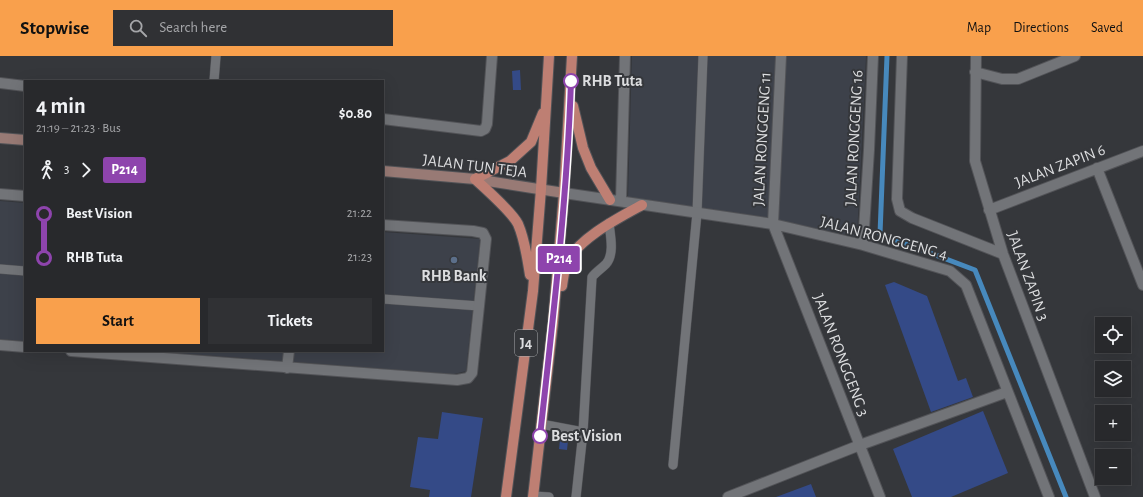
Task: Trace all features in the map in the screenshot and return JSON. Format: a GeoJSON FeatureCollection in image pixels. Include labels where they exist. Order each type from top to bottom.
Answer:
{"type":"FeatureCollection","features":[{"type":"Feature","properties":{"kind":"main road","name":"J4"},"geometry":{"type":"LineString","coordinates":[[506,497],[533,291],[549,56]]}},
{"type":"Feature","properties":{"kind":"main road","name":"J4"},"geometry":{"type":"LineString","coordinates":[[534,496],[553,323],[571,97],[572,56]]}},
{"type":"Feature","properties":{"kind":"main road"},"geometry":{"type":"LineString","coordinates":[[571,97],[583,148],[591,168],[610,200]]}},
{"type":"Feature","properties":{"kind":"main road"},"geometry":{"type":"LineString","coordinates":[[533,291],[525,243],[517,222],[475,179],[510,162],[531,142],[546,104]]}},
{"type":"Feature","properties":{"kind":"main road"},"geometry":{"type":"LineString","coordinates":[[553,323],[567,264],[578,248],[609,223],[642,204]]}},
{"type":"Feature","properties":{"kind":"street"},"geometry":{"type":"LineString","coordinates":[[384,119],[481,130],[485,129],[487,124],[492,56]]}},
{"type":"Feature","properties":{"kind":"street"},"geometry":{"type":"LineString","coordinates":[[621,201],[625,56]]}},
{"type":"Feature","properties":{"kind":"street","name":"JALAN RONGGENG 11"},"geometry":{"type":"LineString","coordinates":[[773,224],[781,56]]}},
{"type":"Feature","properties":{"kind":"street","name":"JALAN RONGGENG 16"},"geometry":{"type":"LineString","coordinates":[[863,245],[873,56]]}},
{"type":"Feature","properties":{"kind":"street"},"geometry":{"type":"LineString","coordinates":[[902,56],[897,199],[900,211],[912,218],[1003,254]]}},
{"type":"Feature","properties":{"kind":"street","name":"JALAN ZAPIN 3"},"geometry":{"type":"LineString","coordinates":[[976,56],[975,161],[1003,254],[1095,497]]}},
{"type":"Feature","properties":{"kind":"street"},"geometry":{"type":"LineString","coordinates":[[976,72],[1002,79],[1018,79],[1075,56]]}},
{"type":"Feature","properties":{"kind":"street"},"geometry":{"type":"LineString","coordinates":[[0,83],[24,86]]}},
{"type":"Feature","properties":{"kind":"street"},"geometry":{"type":"LineString","coordinates":[[0,138],[24,140]]}},
{"type":"Feature","properties":{"kind":"street","name":"JALAN ZAPIN 6"},"geometry":{"type":"LineString","coordinates":[[989,210],[1143,151]]}},
{"type":"Feature","properties":{"kind":"street"},"geometry":{"type":"LineString","coordinates":[[1097,168],[1143,285]]}},
{"type":"Feature","properties":{"kind":"street","name":"JALAN TUN TEJA"},"geometry":{"type":"LineString","coordinates":[[384,171],[475,179],[564,193]]}},
{"type":"Feature","properties":{"kind":"street","name":"JALAN RONGGENG 4"},"geometry":{"type":"LineString","coordinates":[[564,193],[773,224],[863,245],[950,271],[966,285],[1049,497]]}},
{"type":"Feature","properties":{"kind":"street"},"geometry":{"type":"LineString","coordinates":[[0,194],[24,196]]}},
{"type":"Feature","properties":{"kind":"street","name":"JALAN RONGGENG 3"},"geometry":{"type":"LineString","coordinates":[[773,224],[880,497]]}},
{"type":"Feature","properties":{"kind":"street"},"geometry":{"type":"LineString","coordinates":[[84,352],[457,380],[468,378],[472,373],[480,306],[486,239],[483,233],[384,225]]}},
{"type":"Feature","properties":{"kind":"street"},"geometry":{"type":"LineString","coordinates":[[0,345],[24,347]]}},
{"type":"Feature","properties":{"kind":"street"},"geometry":{"type":"LineString","coordinates":[[287,368],[289,352]]}},
{"type":"Feature","properties":{"kind":"street"},"geometry":{"type":"LineString","coordinates":[[728,497],[860,445],[1007,392]]}},
{"type":"Feature","properties":{"kind":"lane"},"geometry":{"type":"LineString","coordinates":[[214,80],[216,56]]}},
{"type":"Feature","properties":{"kind":"lane"},"geometry":{"type":"LineString","coordinates":[[673,465],[697,213],[703,56]]}},
{"type":"Feature","properties":{"kind":"lane"},"geometry":{"type":"LineString","coordinates":[[576,497],[582,432],[592,277],[610,257],[609,223]]}},
{"type":"Feature","properties":{"kind":"lane"},"geometry":{"type":"LineString","coordinates":[[0,269],[24,271]]}},
{"type":"Feature","properties":{"kind":"lane"},"geometry":{"type":"LineString","coordinates":[[384,299],[480,306]]}},
{"type":"Feature","properties":{"kind":"lane"},"geometry":{"type":"LineString","coordinates":[[541,424],[582,432]]}},
{"type":"Feature","properties":{"kind":"lane"},"geometry":{"type":"LineString","coordinates":[[534,496],[549,497]]}},
{"type":"Feature","properties":{"kind":"shaded area"},"geometry":{"type":"Polygon","coordinates":[[[632,56],[866,56],[857,237],[765,217],[628,197],[632,56]]]}},
{"type":"Feature","properties":{"kind":"shaded area"},"geometry":{"type":"Polygon","coordinates":[[[0,201],[24,203],[24,341],[0,339],[0,201]]]}},
{"type":"Feature","properties":{"kind":"shaded area"},"geometry":{"type":"Polygon","coordinates":[[[384,232],[480,239],[466,371],[454,374],[163,352],[384,352],[384,232]]]}},
{"type":"Feature","properties":{"kind":"building"},"geometry":{"type":"Polygon","coordinates":[[[520,70],[521,90],[513,90],[512,71],[520,70]]]}},
{"type":"Feature","properties":{"kind":"building"},"geometry":{"type":"Polygon","coordinates":[[[894,282],[927,296],[958,381],[966,378],[973,397],[931,412],[885,285],[894,282]]]}},
{"type":"Feature","properties":{"kind":"building"},"geometry":{"type":"Polygon","coordinates":[[[983,411],[1008,473],[951,497],[912,497],[893,449],[983,411]]]}},
{"type":"Feature","properties":{"kind":"building"},"geometry":{"type":"Polygon","coordinates":[[[442,412],[483,418],[471,497],[429,497],[430,490],[410,487],[418,437],[438,439],[442,412]]]}},
{"type":"Feature","properties":{"kind":"building"},"geometry":{"type":"Polygon","coordinates":[[[561,430],[569,431],[567,450],[559,449],[561,430]]]}},
{"type":"Feature","properties":{"kind":"building"},"geometry":{"type":"Polygon","coordinates":[[[811,484],[816,497],[776,497],[811,484]]]}},
{"type":"Feature","properties":{"kind":"waterway"},"geometry":{"type":"LineString","coordinates":[[887,56],[880,234],[975,270],[1066,497]]}},
{"type":"Feature","properties":{"kind":"bus line","name":"P214"},"geometry":{"type":"LineString","coordinates":[[540,436],[553,323],[564,193],[571,81]]}},
{"type":"Feature","properties":{"kind":"place","name":"RHB Tuta"},"geometry":{"type":"Point","coordinates":[571,81]}},
{"type":"Feature","properties":{"kind":"place","name":"RHB Bank"},"geometry":{"type":"Point","coordinates":[454,260]}},
{"type":"Feature","properties":{"kind":"place","name":"Best Vision"},"geometry":{"type":"Point","coordinates":[540,436]}}]}
